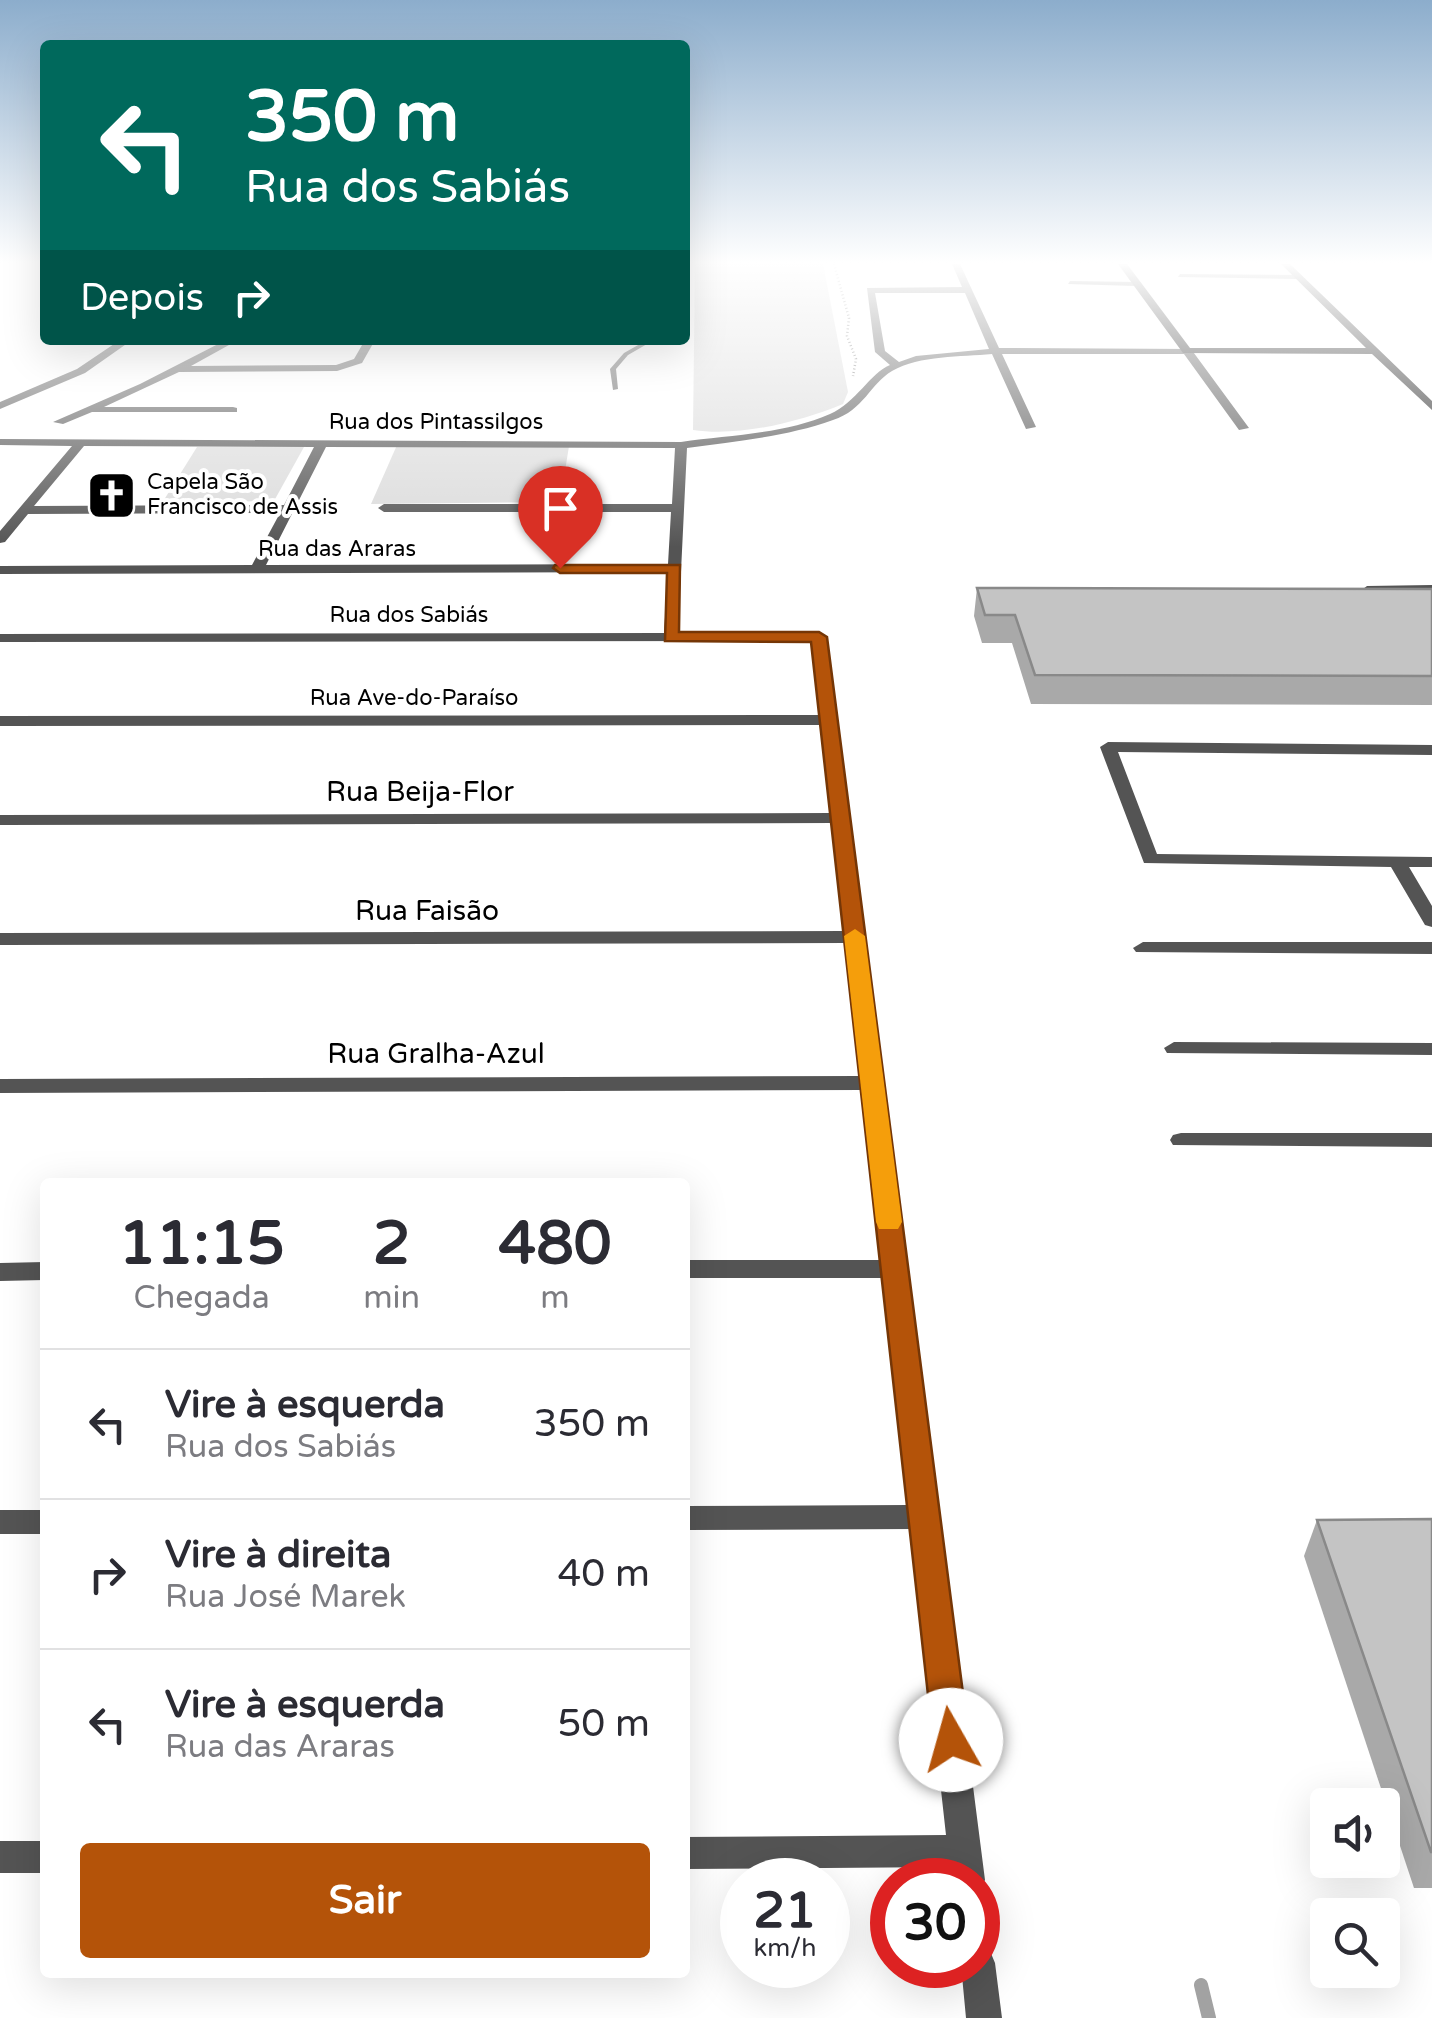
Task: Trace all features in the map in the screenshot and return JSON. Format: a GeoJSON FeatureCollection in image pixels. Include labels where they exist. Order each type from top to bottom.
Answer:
{"type":"FeatureCollection","features":[{"type":"Feature","properties":{"kind":"main road"},"geometry":{"type":"LineString","coordinates":[[1381,358],[1432,407]]}},
{"type":"Feature","properties":{"kind":"street"},"geometry":{"type":"LineString","coordinates":[[0,406],[99,358]]}},
{"type":"Feature","properties":{"kind":"street"},"geometry":{"type":"LineString","coordinates":[[59,422],[198,358]]}},
{"type":"Feature","properties":{"kind":"street"},"geometry":{"type":"LineString","coordinates":[[179,368],[337,368],[360,358]]}},
{"type":"Feature","properties":{"kind":"street"},"geometry":{"type":"LineString","coordinates":[[888,358],[897,365],[932,358]]}},
{"type":"Feature","properties":{"kind":"street"},"geometry":{"type":"LineString","coordinates":[[999,358],[1030,426]]}},
{"type":"Feature","properties":{"kind":"street"},"geometry":{"type":"LineString","coordinates":[[1192,358],[1244,428]]}},
{"type":"Feature","properties":{"kind":"street","name":"Rua dos Pintassilgos"},"geometry":{"type":"LineString","coordinates":[[0,442],[681,445],[816,423],[851,408],[878,376],[897,365]]}},
{"type":"Feature","properties":{"kind":"street"},"geometry":{"type":"LineString","coordinates":[[89,410],[233,410]]}},
{"type":"Feature","properties":{"kind":"street"},"geometry":{"type":"LineString","coordinates":[[0,539],[82,442]]}},
{"type":"Feature","properties":{"kind":"street"},"geometry":{"type":"LineString","coordinates":[[257,569],[323,442]]}},
{"type":"Feature","properties":{"kind":"street"},"geometry":{"type":"LineString","coordinates":[[671,637],[681,445]]}},
{"type":"Feature","properties":{"kind":"street"},"geometry":{"type":"LineString","coordinates":[[384,508],[678,508]]}},
{"type":"Feature","properties":{"kind":"street"},"geometry":{"type":"LineString","coordinates":[[25,510],[288,509]]}},
{"type":"Feature","properties":{"kind":"street","name":"Rua das Araras"},"geometry":{"type":"LineString","coordinates":[[0,570],[674,568]]}},
{"type":"Feature","properties":{"kind":"street","name":"Rua dos Sabiás"},"geometry":{"type":"LineString","coordinates":[[0,638],[819,637],[829,720]]}},
{"type":"Feature","properties":{"kind":"street"},"geometry":{"type":"LineString","coordinates":[[829,720],[965,1858]]}},
{"type":"Feature","properties":{"kind":"street","name":"Rua Ave-do-Paraíso"},"geometry":{"type":"LineString","coordinates":[[0,722],[829,720]]}},
{"type":"Feature","properties":{"kind":"street"},"geometry":{"type":"LineString","coordinates":[[1432,750],[1108,748],[1150,860],[1432,862]]}},
{"type":"Feature","properties":{"kind":"street","name":"Rua Beija-Flor"},"geometry":{"type":"LineString","coordinates":[[0,820],[840,818]]}},
{"type":"Feature","properties":{"kind":"street"},"geometry":{"type":"LineString","coordinates":[[1396,861],[1432,921]]}},
{"type":"Feature","properties":{"kind":"street","name":"Rua Faisão"},"geometry":{"type":"LineString","coordinates":[[0,940],[855,937]]}},
{"type":"Feature","properties":{"kind":"street"},"geometry":{"type":"LineString","coordinates":[[1143,948],[1432,948]]}},
{"type":"Feature","properties":{"kind":"street"},"geometry":{"type":"LineString","coordinates":[[1174,1048],[1432,1049]]}},
{"type":"Feature","properties":{"kind":"street","name":"Rua Gralha-Azul"},"geometry":{"type":"LineString","coordinates":[[0,1086],[872,1083]]}},
{"type":"Feature","properties":{"kind":"street"},"geometry":{"type":"LineString","coordinates":[[1181,1140],[1432,1140]]}},
{"type":"Feature","properties":{"kind":"street"},"geometry":{"type":"LineString","coordinates":[[690,1270],[894,1269]]}},
{"type":"Feature","properties":{"kind":"street"},"geometry":{"type":"LineString","coordinates":[[0,1272],[40,1272]]}},
{"type":"Feature","properties":{"kind":"street"},"geometry":{"type":"LineString","coordinates":[[690,1518],[924,1517]]}},
{"type":"Feature","properties":{"kind":"street"},"geometry":{"type":"LineString","coordinates":[[0,1522],[40,1522]]}},
{"type":"Feature","properties":{"kind":"street"},"geometry":{"type":"LineString","coordinates":[[690,1853],[870,1862]]}},
{"type":"Feature","properties":{"kind":"street"},"geometry":{"type":"LineString","coordinates":[[0,1858],[40,1857]]}},
{"type":"Feature","properties":{"kind":"street"},"geometry":{"type":"LineString","coordinates":[[981,1988],[984,2018]]}},
{"type":"Feature","properties":{"kind":"lane"},"geometry":{"type":"LineString","coordinates":[[615,389],[613,368],[622,358]]}},
{"type":"Feature","properties":{"kind":"lane"},"geometry":{"type":"LineString","coordinates":[[1353,589],[1432,588]]}},
{"type":"Feature","properties":{"kind":"path"},"geometry":{"type":"LineString","coordinates":[[856,358],[853,382],[862,396]]}},
{"type":"Feature","properties":{"kind":"shaded area"},"geometry":{"type":"Polygon","coordinates":[[[694,358],[841,358],[848,392],[843,404],[769,426],[693,430],[694,358]]]}},
{"type":"Feature","properties":{"kind":"shaded area"},"geometry":{"type":"Polygon","coordinates":[[[397,445],[569,446],[560,502],[371,504],[397,445]]]}},
{"type":"Feature","properties":{"kind":"shaded area"},"geometry":{"type":"Polygon","coordinates":[[[197,447],[304,447],[274,501],[162,503],[197,447]]]}},
{"type":"Feature","properties":{"kind":"building"},"geometry":{"type":"Polygon","coordinates":[[[977,588],[1432,589],[1432,676],[1035,675],[1015,615],[985,615],[977,588]]]}},
{"type":"Feature","properties":{"kind":"building"},"geometry":{"type":"Polygon","coordinates":[[[1432,1519],[1432,1852],[1431,1852],[1317,1520],[1432,1519]]]}},
{"type":"Feature","properties":{"kind":"waterway"},"geometry":{"type":"LineString","coordinates":[[1201,1985],[1209,2018]]}},
{"type":"Feature","properties":{"kind":"slow traffic"},"geometry":{"type":"LineString","coordinates":[[855,936],[889,1222]]}},
{"type":"Feature","properties":{"kind":"place","name":"Capela São Francisco de Assis"},"geometry":{"type":"Point","coordinates":[112,495]}},
{"type":"Feature","properties":{"kind":"route"},"geometry":{"type":"LineString","coordinates":[[560,568],[674,568],[671,637],[819,637],[951,1740]]}}]}
